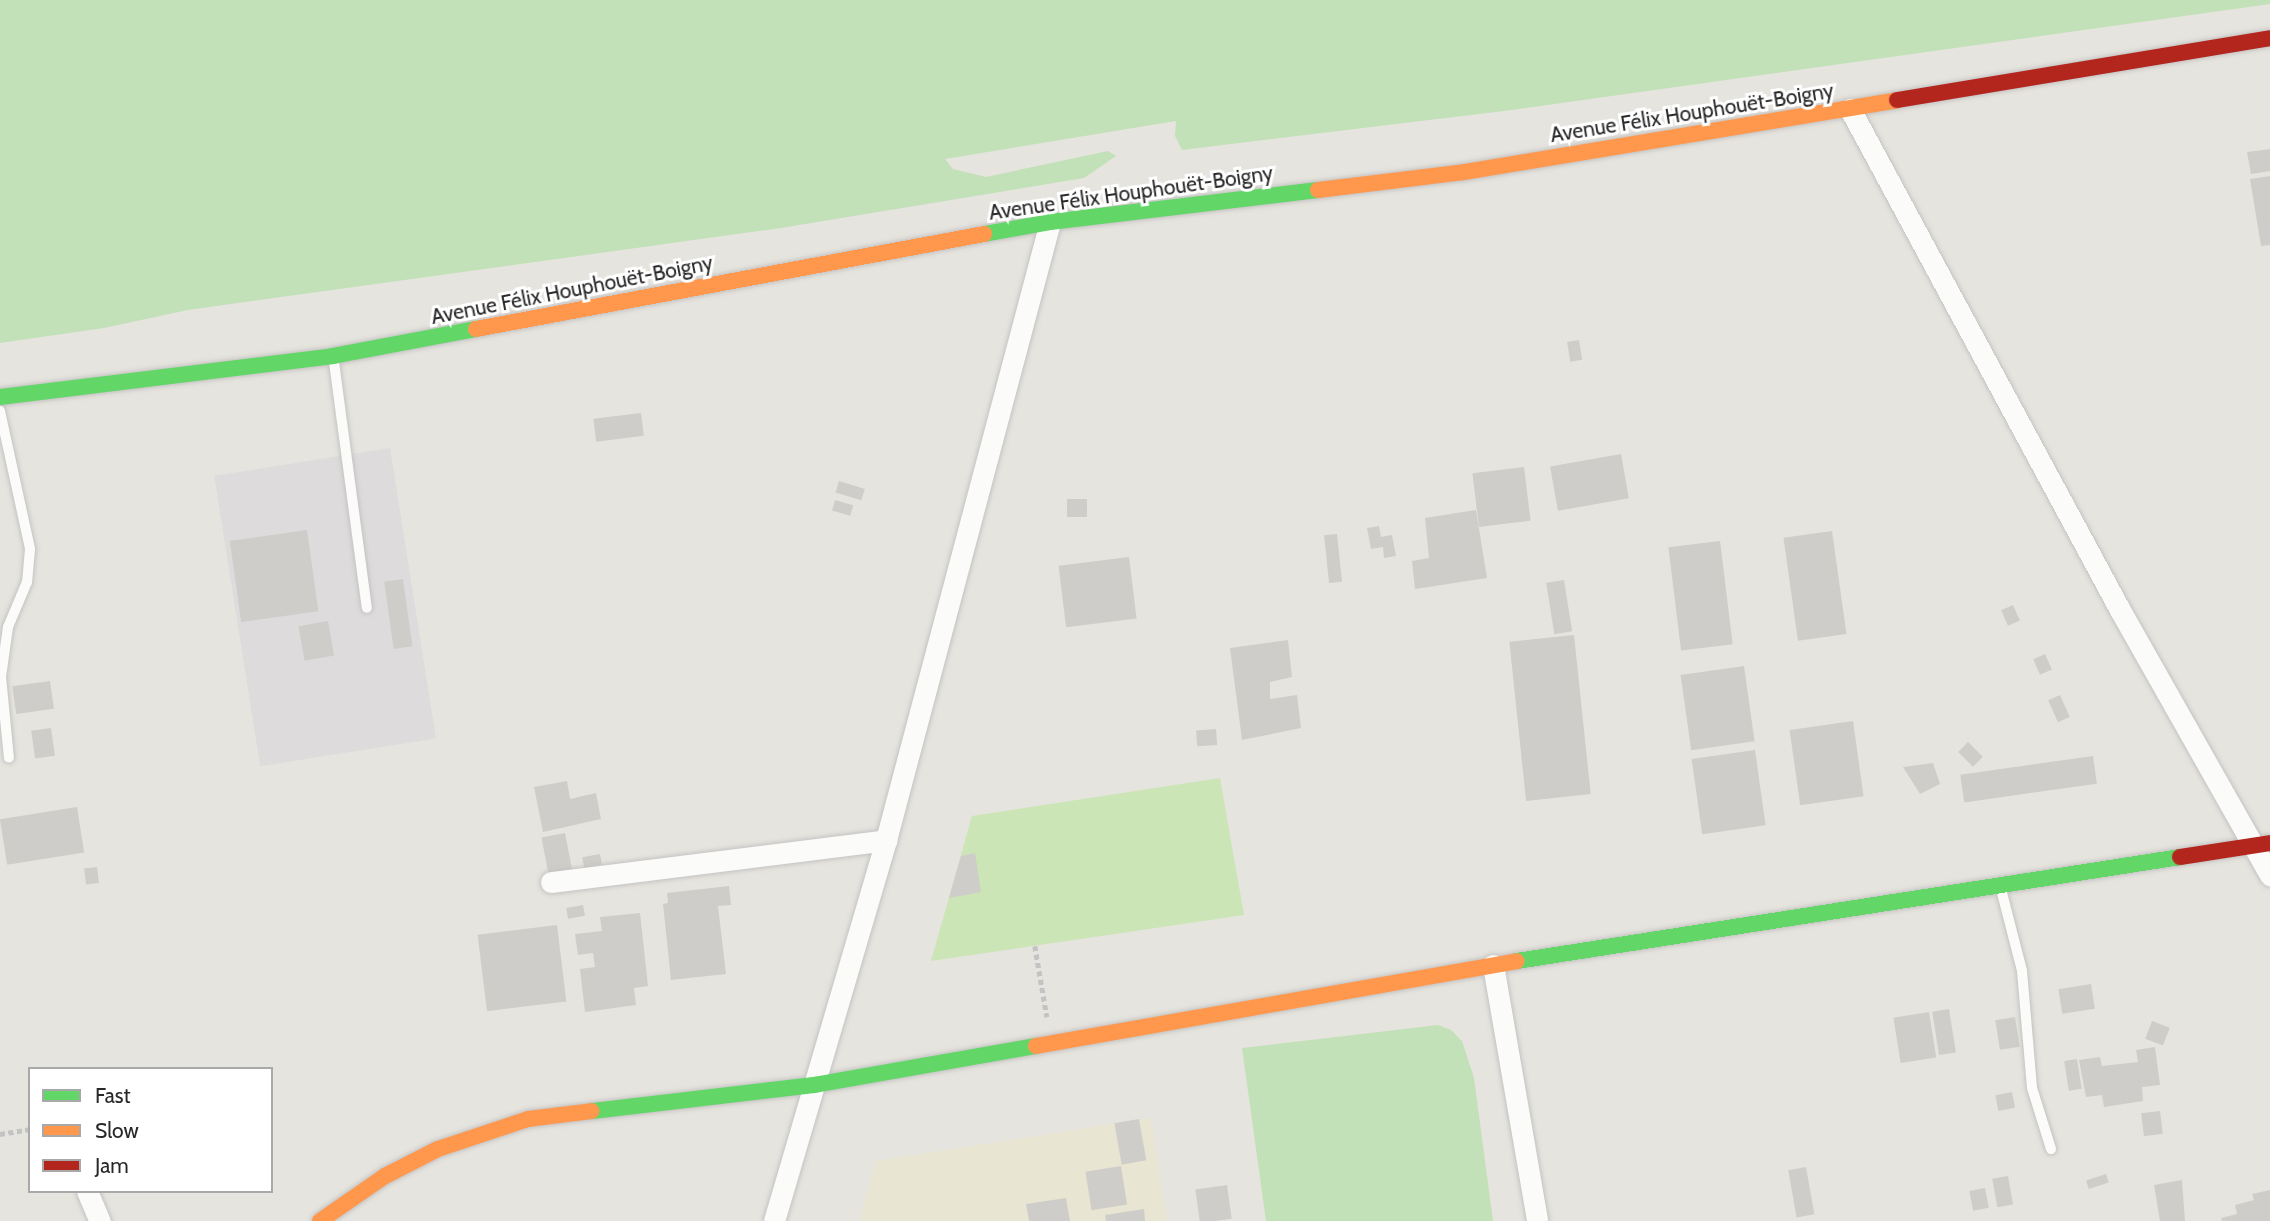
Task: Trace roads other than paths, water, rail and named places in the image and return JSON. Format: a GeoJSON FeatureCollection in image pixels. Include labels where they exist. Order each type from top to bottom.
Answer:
{"type":"FeatureCollection","features":[{"type":"Feature","properties":{"kind":"main road","name":"Avenue Félix Houphouët-Boigny"},"geometry":{"type":"LineString","coordinates":[[0,397],[333,356],[1050,222],[1464,172],[2270,38]]}},
{"type":"Feature","properties":{"kind":"main road"},"geometry":{"type":"LineString","coordinates":[[320,1221],[385,1176],[438,1149],[528,1119],[814,1085],[1493,965],[2262,844]]}},
{"type":"Feature","properties":{"kind":"street"},"geometry":{"type":"LineString","coordinates":[[1850,109],[2113,598],[2262,844],[2270,875]]}},
{"type":"Feature","properties":{"kind":"street"},"geometry":{"type":"LineString","coordinates":[[774,1221],[886,840],[1050,222]]}},
{"type":"Feature","properties":{"kind":"street"},"geometry":{"type":"LineString","coordinates":[[551,882],[886,840]]}},
{"type":"Feature","properties":{"kind":"street"},"geometry":{"type":"LineString","coordinates":[[1493,965],[1537,1221]]}},
{"type":"Feature","properties":{"kind":"street"},"geometry":{"type":"LineString","coordinates":[[88,1193],[100,1221]]}},
{"type":"Feature","properties":{"kind":"lane"},"geometry":{"type":"LineString","coordinates":[[333,356],[367,608]]}},
{"type":"Feature","properties":{"kind":"lane"},"geometry":{"type":"LineString","coordinates":[[0,411],[30,549],[27,582],[8,627],[1,677],[9,758]]}},
{"type":"Feature","properties":{"kind":"lane"},"geometry":{"type":"LineString","coordinates":[[2000,887],[2022,971],[2032,1088],[2051,1149]]}}]}
